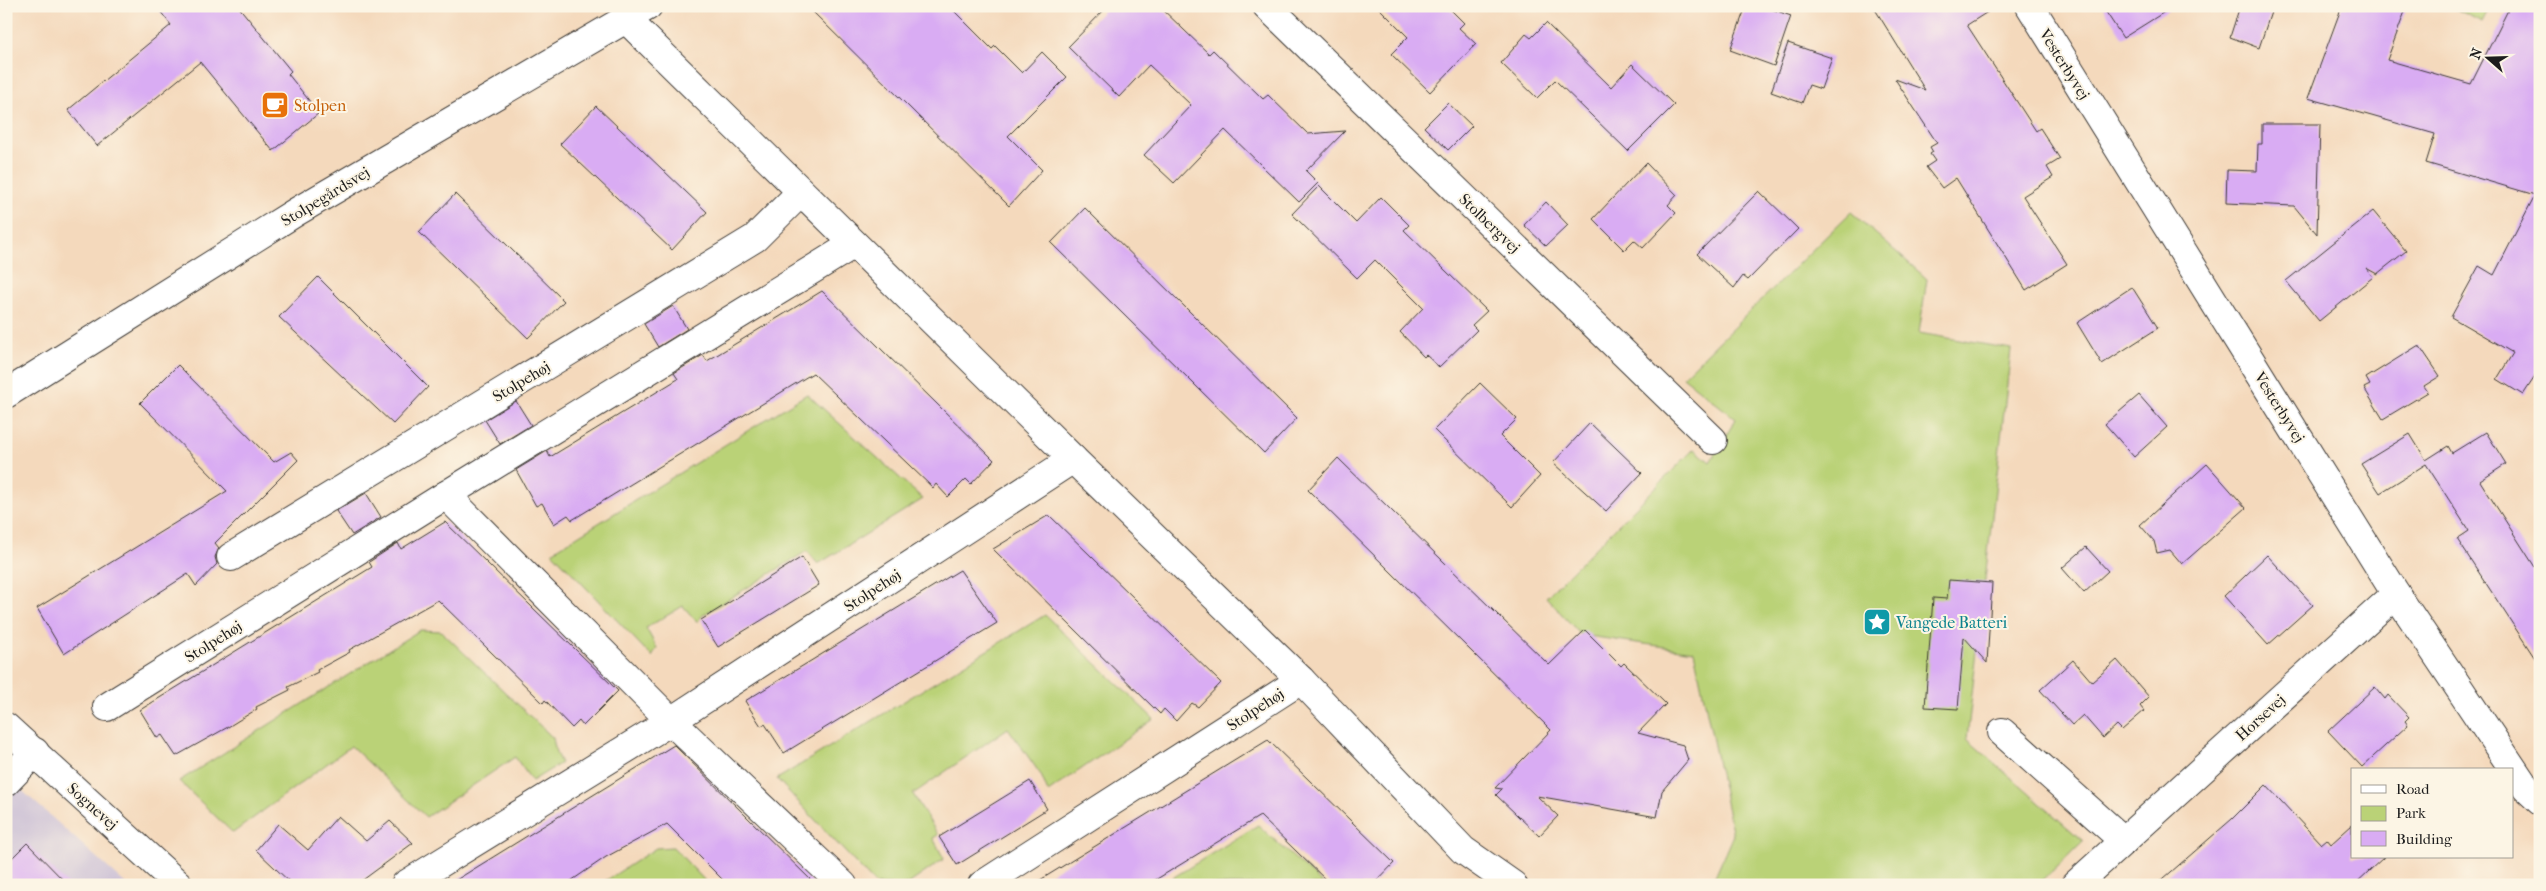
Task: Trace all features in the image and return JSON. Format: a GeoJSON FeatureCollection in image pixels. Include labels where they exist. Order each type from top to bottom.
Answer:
{"type":"FeatureCollection","features":[{"type":"Feature","properties":{"kind":"street","name":"Stolbergvej"},"geometry":{"type":"LineString","coordinates":[[1267,6],[1713,440]]}},
{"type":"Feature","properties":{"kind":"street","name":"Vesterbyvej"},"geometry":{"type":"LineString","coordinates":[[2030,6],[2396,594],[2513,768]]}},
{"type":"Feature","properties":{"kind":"street","name":"Stolpehøj"},"geometry":{"type":"LineString","coordinates":[[637,13],[801,192],[1301,680],[1463,850],[1513,885]]}},
{"type":"Feature","properties":{"kind":"street","name":"Stolpegårdsvej"},"geometry":{"type":"LineString","coordinates":[[6,394],[296,212],[637,13]]}},
{"type":"Feature","properties":{"kind":"street","name":"Stolpehøj"},"geometry":{"type":"LineString","coordinates":[[231,558],[755,238],[801,192]]}},
{"type":"Feature","properties":{"kind":"street","name":"Stolpehøj"},"geometry":{"type":"LineString","coordinates":[[107,707],[446,495],[854,244]]}},
{"type":"Feature","properties":{"kind":"street","name":"Stolpehøj"},"geometry":{"type":"LineString","coordinates":[[405,885],[671,721],[1073,459]]}},
{"type":"Feature","properties":{"kind":"street"},"geometry":{"type":"LineString","coordinates":[[446,495],[671,721],[843,885]]}},
{"type":"Feature","properties":{"kind":"street","name":"Horsevej"},"geometry":{"type":"LineString","coordinates":[[2076,885],[2396,594]]}},
{"type":"Feature","properties":{"kind":"street","name":"Stolpehøj"},"geometry":{"type":"LineString","coordinates":[[982,885],[1301,680]]}},
{"type":"Feature","properties":{"kind":"street","name":"Sognevej"},"geometry":{"type":"LineString","coordinates":[[6,727],[179,885]]}},
{"type":"Feature","properties":{"kind":"street"},"geometry":{"type":"LineString","coordinates":[[2002,732],[2124,841]]}},
{"type":"Feature","properties":{"kind":"street"},"geometry":{"type":"LineString","coordinates":[[6,782],[35,752]]}},
{"type":"Feature","properties":{"kind":"street","name":"Vesterbyvej"},"geometry":{"type":"LineString","coordinates":[[2514,770],[2526,788],[2540,801]]}},
{"type":"Feature","properties":{"kind":"shaded area"},"geometry":{"type":"Polygon","coordinates":[[[6,776],[127,885],[6,885],[6,776]]]}},
{"type":"Feature","properties":{"kind":"green space"},"geometry":{"type":"Polygon","coordinates":[[[2450,6],[2490,6],[2482,22],[2450,6]]]}},
{"type":"Feature","properties":{"kind":"green space"},"geometry":{"type":"Polygon","coordinates":[[[1851,212],[1927,279],[1919,333],[2011,349],[1967,739],[2083,841],[2038,885],[1711,885],[1733,835],[1694,651],[1581,635],[1546,597],[1694,449],[1710,462],[1736,419],[1683,377],[1851,212]]]}},
{"type":"Feature","properties":{"kind":"green space"},"geometry":{"type":"Polygon","coordinates":[[[807,394],[923,499],[818,564],[807,551],[703,615],[697,622],[683,606],[646,628],[657,648],[652,657],[552,552],[807,394]]]}},
{"type":"Feature","properties":{"kind":"green space"},"geometry":{"type":"Polygon","coordinates":[[[1045,615],[1154,719],[1048,792],[1041,775],[1008,728],[913,794],[938,835],[933,838],[944,859],[907,885],[876,885],[777,779],[1045,615]]]}},
{"type":"Feature","properties":{"kind":"green space"},"geometry":{"type":"Polygon","coordinates":[[[420,630],[441,631],[553,738],[556,753],[561,763],[532,781],[515,757],[426,817],[351,746],[233,833],[179,781],[420,630]]]}},
{"type":"Feature","properties":{"kind":"green space"},"geometry":{"type":"Polygon","coordinates":[[[1258,825],[1324,885],[1161,885],[1258,825]]]}},
{"type":"Feature","properties":{"kind":"green space"},"geometry":{"type":"Polygon","coordinates":[[[673,847],[709,885],[599,885],[656,848],[673,847]]]}},
{"type":"Feature","properties":{"kind":"building"},"geometry":{"type":"Polygon","coordinates":[[[156,6],[238,6],[291,71],[288,74],[319,113],[273,151],[200,62],[97,146],[68,110],[171,25],[156,6]]]}},
{"type":"Feature","properties":{"kind":"building"},"geometry":{"type":"Polygon","coordinates":[[[807,6],[949,6],[992,49],[995,46],[1022,73],[1042,52],[1067,77],[1008,136],[1042,170],[1009,206],[807,6]]]}},
{"type":"Feature","properties":{"kind":"building"},"geometry":{"type":"Polygon","coordinates":[[[1108,6],[1159,6],[1209,54],[1213,50],[1263,99],[1268,95],[1308,134],[1345,131],[1306,171],[1318,183],[1299,202],[1225,130],[1174,183],[1144,155],[1191,105],[1149,65],[1119,97],[1068,47],[1108,6]]]}},
{"type":"Feature","properties":{"kind":"building"},"geometry":{"type":"Polygon","coordinates":[[[1377,6],[1447,6],[1464,23],[1459,28],[1476,44],[1430,92],[1391,54],[1408,37],[1377,6]]]}},
{"type":"Feature","properties":{"kind":"building"},"geometry":{"type":"Polygon","coordinates":[[[1746,6],[1763,6],[1791,16],[1774,66],[1730,50],[1746,6]]]}},
{"type":"Feature","properties":{"kind":"building"},"geometry":{"type":"Polygon","coordinates":[[[1873,6],[1997,6],[1967,25],[2036,131],[2040,128],[2060,159],[2047,167],[2053,177],[2023,196],[2067,264],[2026,290],[1956,178],[1942,188],[1926,167],[1935,161],[1930,154],[1933,152],[1930,147],[1937,143],[1895,79],[1925,90],[1873,6]]]}},
{"type":"Feature","properties":{"kind":"building"},"geometry":{"type":"Polygon","coordinates":[[[2102,6],[2174,6],[2123,38],[2102,6]]]}},
{"type":"Feature","properties":{"kind":"building"},"geometry":{"type":"Polygon","coordinates":[[[2240,6],[2273,6],[2259,48],[2230,37],[2240,6]]]}},
{"type":"Feature","properties":{"kind":"building"},"geometry":{"type":"Polygon","coordinates":[[[2342,6],[2407,6],[2387,60],[2471,84],[2510,6],[2540,6],[2540,369],[2523,395],[2497,379],[2513,353],[2451,317],[2479,266],[2494,275],[2535,195],[2426,163],[2435,134],[2308,98],[2342,6]]]}},
{"type":"Feature","properties":{"kind":"building"},"geometry":{"type":"Polygon","coordinates":[[[1546,23],[1611,87],[1632,64],[1674,105],[1628,151],[1555,80],[1537,98],[1501,63],[1526,34],[1531,38],[1546,23]]]}},
{"type":"Feature","properties":{"kind":"building"},"geometry":{"type":"Polygon","coordinates":[[[1788,43],[1832,58],[1821,89],[1809,85],[1802,103],[1771,92],[1788,43]]]}},
{"type":"Feature","properties":{"kind":"building"},"geometry":{"type":"Polygon","coordinates":[[[1448,103],[1472,126],[1448,150],[1424,127],[1448,103]]]}},
{"type":"Feature","properties":{"kind":"building"},"geometry":{"type":"Polygon","coordinates":[[[596,106],[707,212],[672,250],[560,144],[596,106]]]}},
{"type":"Feature","properties":{"kind":"building"},"geometry":{"type":"Polygon","coordinates":[[[2262,124],[2320,124],[2317,234],[2294,206],[2226,203],[2227,170],[2257,171],[2258,144],[2262,144],[2262,124]]]}},
{"type":"Feature","properties":{"kind":"building"},"geometry":{"type":"Polygon","coordinates":[[[1646,163],[1677,195],[1668,205],[1676,213],[1643,248],[1634,240],[1624,250],[1593,219],[1646,163]]]}},
{"type":"Feature","properties":{"kind":"building"},"geometry":{"type":"Polygon","coordinates":[[[1319,186],[1356,223],[1381,197],[1409,225],[1404,230],[1487,311],[1472,325],[1477,330],[1439,367],[1426,355],[1424,357],[1400,332],[1423,308],[1375,260],[1357,278],[1292,214],[1319,186]]]}},
{"type":"Feature","properties":{"kind":"building"},"geometry":{"type":"Polygon","coordinates":[[[1759,191],[1798,229],[1748,280],[1743,276],[1734,288],[1697,254],[1759,191]]]}},
{"type":"Feature","properties":{"kind":"building"},"geometry":{"type":"Polygon","coordinates":[[[455,194],[564,301],[528,338],[419,232],[455,194]]]}},
{"type":"Feature","properties":{"kind":"building"},"geometry":{"type":"Polygon","coordinates":[[[1546,202],[1568,225],[1546,246],[1524,225],[1546,202]]]}},
{"type":"Feature","properties":{"kind":"building"},"geometry":{"type":"Polygon","coordinates":[[[1085,208],[1297,418],[1264,453],[1051,243],[1085,208]]]}},
{"type":"Feature","properties":{"kind":"building"},"geometry":{"type":"Polygon","coordinates":[[[2373,211],[2406,251],[2377,274],[2366,268],[2373,277],[2319,321],[2286,281],[2373,211]]]}},
{"type":"Feature","properties":{"kind":"building"},"geometry":{"type":"Polygon","coordinates":[[[318,277],[428,387],[393,424],[279,317],[318,277]]]}},
{"type":"Feature","properties":{"kind":"building"},"geometry":{"type":"Polygon","coordinates":[[[2132,287],[2158,328],[2102,364],[2077,323],[2132,287]]]}},
{"type":"Feature","properties":{"kind":"building"},"geometry":{"type":"Polygon","coordinates":[[[822,291],[994,460],[971,484],[966,479],[948,497],[936,484],[933,488],[813,373],[572,520],[568,515],[554,524],[542,503],[536,506],[516,470],[547,451],[550,457],[678,379],[674,373],[703,355],[707,361],[822,291]]]}},
{"type":"Feature","properties":{"kind":"building"},"geometry":{"type":"Polygon","coordinates":[[[673,306],[687,329],[658,347],[644,324],[673,306]]]}},
{"type":"Feature","properties":{"kind":"building"},"geometry":{"type":"Polygon","coordinates":[[[2419,345],[2440,376],[2424,386],[2428,392],[2383,419],[2364,388],[2370,385],[2366,378],[2419,345]]]}},
{"type":"Feature","properties":{"kind":"building"},"geometry":{"type":"Polygon","coordinates":[[[178,365],[274,462],[291,452],[298,460],[215,543],[219,548],[215,557],[217,564],[196,586],[188,574],[64,654],[37,608],[227,491],[140,403],[178,365]]]}},
{"type":"Feature","properties":{"kind":"building"},"geometry":{"type":"Polygon","coordinates":[[[1480,383],[1517,419],[1500,436],[1540,476],[1512,507],[1434,430],[1480,383]]]}},
{"type":"Feature","properties":{"kind":"building"},"geometry":{"type":"Polygon","coordinates":[[[2139,395],[2167,427],[2134,457],[2105,424],[2139,395]]]}},
{"type":"Feature","properties":{"kind":"building"},"geometry":{"type":"Polygon","coordinates":[[[516,401],[531,425],[500,444],[485,420],[516,401]]]}},
{"type":"Feature","properties":{"kind":"building"},"geometry":{"type":"Polygon","coordinates":[[[1590,423],[1642,473],[1606,511],[1553,463],[1590,423]]]}},
{"type":"Feature","properties":{"kind":"building"},"geometry":{"type":"Polygon","coordinates":[[[2486,432],[2506,464],[2480,481],[2540,575],[2540,666],[2457,539],[2469,531],[2426,464],[2380,493],[2361,464],[2410,434],[2426,460],[2448,446],[2452,453],[2486,432]]]}},
{"type":"Feature","properties":{"kind":"building"},"geometry":{"type":"Polygon","coordinates":[[[1338,458],[1549,665],[1585,630],[1621,666],[1624,663],[1666,704],[1638,733],[1683,745],[1688,760],[1662,791],[1657,817],[1537,796],[1558,816],[1539,836],[1496,795],[1502,789],[1495,788],[1551,730],[1308,490],[1338,458]]]}},
{"type":"Feature","properties":{"kind":"building"},"geometry":{"type":"Polygon","coordinates":[[[2207,464],[2246,508],[2182,564],[2170,550],[2157,553],[2154,541],[2140,525],[2207,464]]]}},
{"type":"Feature","properties":{"kind":"building"},"geometry":{"type":"Polygon","coordinates":[[[366,493],[381,517],[352,535],[336,511],[366,493]]]}},
{"type":"Feature","properties":{"kind":"building"},"geometry":{"type":"Polygon","coordinates":[[[1049,515],[1221,683],[1198,707],[1192,703],[1176,721],[1164,709],[1160,714],[993,549],[1049,515]]]}},
{"type":"Feature","properties":{"kind":"building"},"geometry":{"type":"Polygon","coordinates":[[[445,522],[618,691],[583,726],[579,721],[572,728],[545,700],[543,703],[438,600],[349,650],[350,652],[317,670],[318,672],[288,687],[290,690],[256,707],[257,709],[228,727],[176,756],[162,735],[157,738],[140,710],[372,567],[369,562],[398,543],[401,549],[445,522]]]}},
{"type":"Feature","properties":{"kind":"building"},"geometry":{"type":"Polygon","coordinates":[[[2086,547],[2108,571],[2084,593],[2062,568],[2086,547]]]}},
{"type":"Feature","properties":{"kind":"building"},"geometry":{"type":"Polygon","coordinates":[[[2267,555],[2313,605],[2268,645],[2224,596],[2267,555]]]}},
{"type":"Feature","properties":{"kind":"building"},"geometry":{"type":"Polygon","coordinates":[[[802,557],[819,585],[718,647],[701,620],[802,557]]]}},
{"type":"Feature","properties":{"kind":"building"},"geometry":{"type":"Polygon","coordinates":[[[960,570],[997,623],[784,753],[765,724],[761,726],[745,701],[960,570]]]}},
{"type":"Feature","properties":{"kind":"building"},"geometry":{"type":"Polygon","coordinates":[[[1949,580],[1992,583],[1987,663],[1964,637],[1958,709],[1925,707],[1933,598],[1947,599],[1949,580]]]}},
{"type":"Feature","properties":{"kind":"building"},"geometry":{"type":"Polygon","coordinates":[[[2073,660],[2092,682],[2117,660],[2149,697],[2140,706],[2144,711],[2122,730],[2117,725],[2103,738],[2083,715],[2072,725],[2040,690],[2073,660]]]}},
{"type":"Feature","properties":{"kind":"building"},"geometry":{"type":"Polygon","coordinates":[[[2375,687],[2385,699],[2388,695],[2409,717],[2405,721],[2408,725],[2362,767],[2328,731],[2375,687]]]}},
{"type":"Feature","properties":{"kind":"building"},"geometry":{"type":"Polygon","coordinates":[[[1268,740],[1394,863],[1373,885],[1331,885],[1260,816],[1147,885],[1032,885],[1268,740]]]}},
{"type":"Feature","properties":{"kind":"building"},"geometry":{"type":"Polygon","coordinates":[[[674,745],[816,885],[728,885],[667,824],[606,857],[565,885],[448,885],[674,745]]]}},
{"type":"Feature","properties":{"kind":"building"},"geometry":{"type":"Polygon","coordinates":[[[1030,781],[1047,809],[957,865],[939,837],[1030,781]]]}},
{"type":"Feature","properties":{"kind":"building"},"geometry":{"type":"Polygon","coordinates":[[[2266,785],[2321,844],[2327,839],[2331,844],[2351,826],[2351,858],[2383,858],[2354,885],[2156,885],[2232,819],[2266,785]]]}},
{"type":"Feature","properties":{"kind":"building"},"geometry":{"type":"Polygon","coordinates":[[[338,816],[366,841],[390,821],[413,843],[356,885],[293,885],[256,850],[278,824],[308,850],[338,816]]]}},
{"type":"Feature","properties":{"kind":"building"},"geometry":{"type":"Polygon","coordinates":[[[27,843],[68,885],[6,885],[6,864],[27,843]]]}},
{"type":"Feature","properties":{"kind":"place","name":"Stolpen"},"geometry":{"type":"Point","coordinates":[275,105]}},
{"type":"Feature","properties":{"kind":"place","name":"Vangede Batteri"},"geometry":{"type":"Point","coordinates":[1877,622]}}]}
